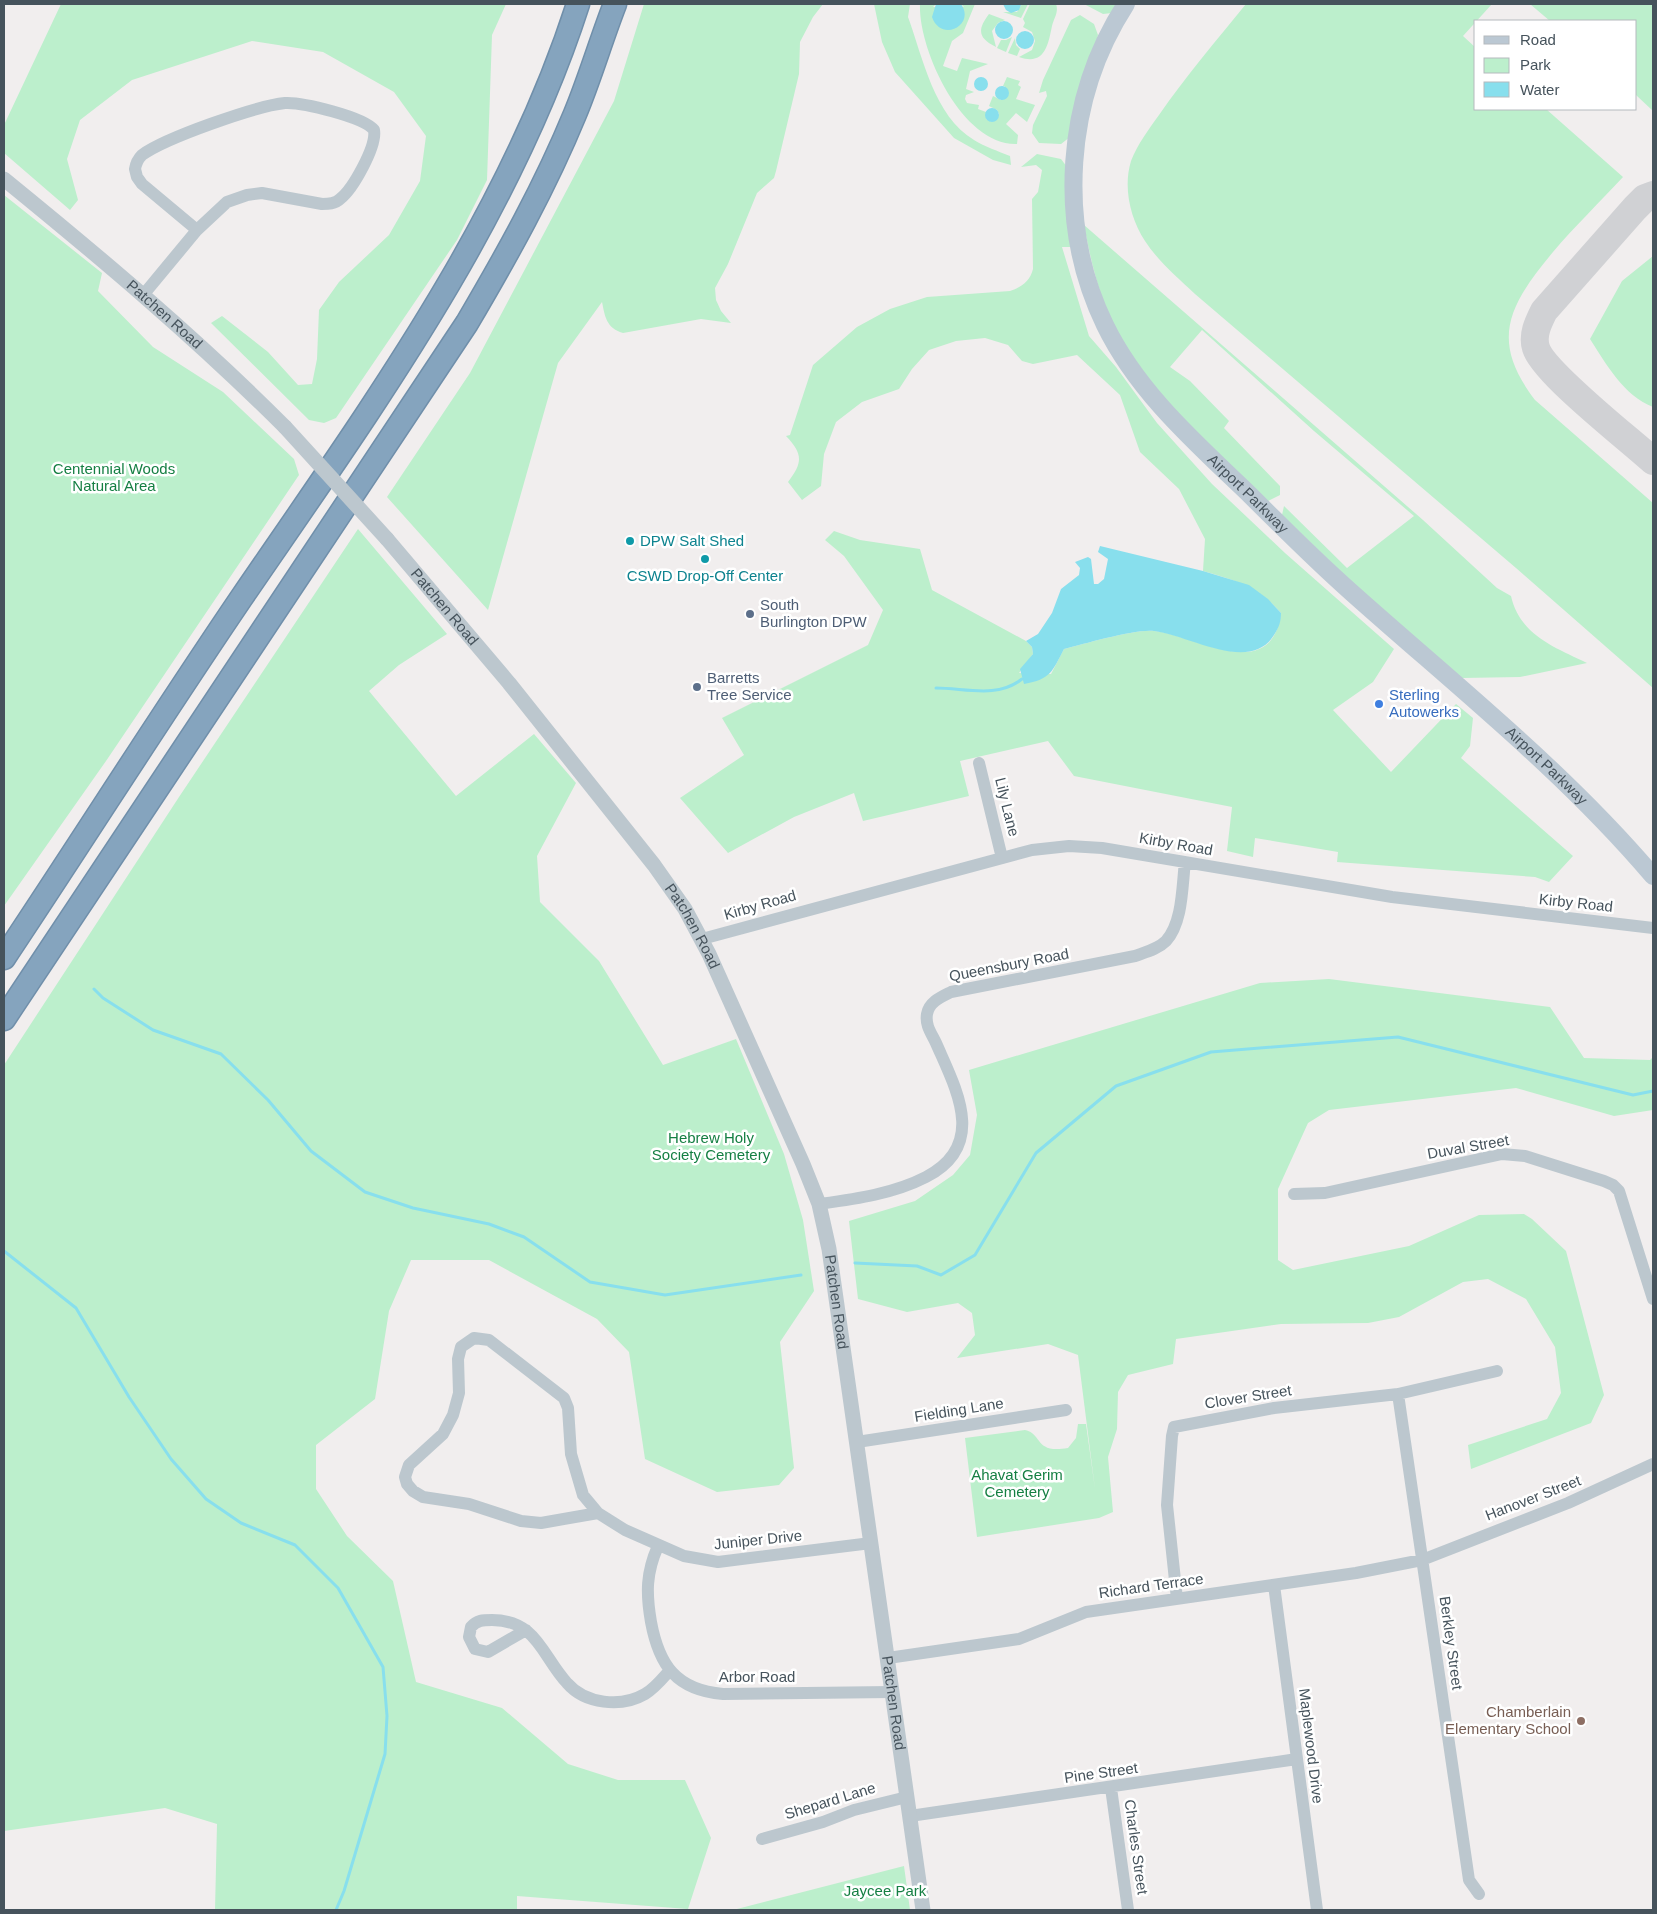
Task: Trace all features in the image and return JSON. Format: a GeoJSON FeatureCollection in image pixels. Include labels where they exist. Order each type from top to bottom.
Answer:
{"type":"FeatureCollection","features":[{"type":"Feature","properties":{"kind":"highway"},"geometry":{"type":"LineString","coordinates":[[4,958],[422,329],[472,244],[518,156],[555,69],[578,4]]}},
{"type":"Feature","properties":{"kind":"highway"},"geometry":{"type":"LineString","coordinates":[[4,1019],[466,323],[527,217],[554,162],[588,82],[615,4]]}},
{"type":"Feature","properties":{"kind":"main road","name":"Airport Parkway"},"geometry":{"type":"LineString","coordinates":[[1126,4],[1113,24],[1090,79],[1078,129],[1073,179],[1078,238],[1089,284],[1105,325],[1121,354],[1159,404],[1215,462],[1316,560],[1510,730],[1577,793],[1620,837],[1653,876]]}},
{"type":"Feature","properties":{"kind":"street"},"geometry":{"type":"LineString","coordinates":[[144,294],[197,230],[227,202],[247,195],[262,193],[322,204],[336,202],[347,191],[372,150],[375,139],[374,130],[363,122],[305,105],[287,103],[268,106],[220,122],[172,140],[141,156],[135,169],[140,181],[197,230]]}},
{"type":"Feature","properties":{"kind":"street","name":"Patchen Road"},"geometry":{"type":"LineString","coordinates":[[4,179],[144,294],[217,360],[285,427],[387,538],[453,615],[654,865],[685,909],[702,938],[790,1133],[819,1204],[829,1249],[923,1910]]}},
{"type":"Feature","properties":{"kind":"street","name":"Lily Lane"},"geometry":{"type":"LineString","coordinates":[[980,763],[1002,858]]}},
{"type":"Feature","properties":{"kind":"street","name":"Kirby Road"},"geometry":{"type":"LineString","coordinates":[[702,938],[1002,858],[1050,847],[1087,846],[1392,897],[1653,928]]}},
{"type":"Feature","properties":{"kind":"street","name":"Queensbury Road"},"geometry":{"type":"LineString","coordinates":[[819,1204],[874,1195],[911,1184],[935,1171],[954,1151],[962,1132],[962,1107],[950,1072],[927,1024],[927,1014],[932,1003],[951,992],[1135,956],[1158,947],[1166,940],[1175,924],[1185,862]]}},
{"type":"Feature","properties":{"kind":"street","name":"Duval Street"},"geometry":{"type":"LineString","coordinates":[[1294,1194],[1325,1193],[1502,1154],[1525,1156],[1604,1180],[1613,1185],[1619,1192],[1653,1299]]}},
{"type":"Feature","properties":{"kind":"street","name":"Juniper Drive"},"geometry":{"type":"LineString","coordinates":[[598,1513],[541,1523],[521,1521],[469,1504],[423,1496],[409,1488],[405,1477],[409,1465],[443,1434],[453,1415],[459,1386],[458,1354],[466,1342],[478,1338],[489,1340],[564,1398],[568,1408],[569,1445],[575,1474],[583,1495],[598,1513],[624,1530],[690,1558],[718,1562],[871,1543]]}},
{"type":"Feature","properties":{"kind":"street","name":"Clover Street"},"geometry":{"type":"LineString","coordinates":[[1177,1599],[1167,1505],[1174,1428],[1274,1408],[1398,1394],[1497,1371]]}},
{"type":"Feature","properties":{"kind":"street","name":"Berkley Street"},"geometry":{"type":"LineString","coordinates":[[1398,1394],[1469,1880],[1479,1894]]}},
{"type":"Feature","properties":{"kind":"street","name":"Fielding Lane"},"geometry":{"type":"LineString","coordinates":[[857,1442],[1066,1410]]}},
{"type":"Feature","properties":{"kind":"street","name":"Hanover Street"},"geometry":{"type":"LineString","coordinates":[[1422,1560],[1568,1503],[1653,1464]]}},
{"type":"Feature","properties":{"kind":"street","name":"Arbor Road"},"geometry":{"type":"LineString","coordinates":[[658,1546],[649,1569],[648,1601],[657,1648],[670,1670],[691,1687],[712,1693],[892,1692]]}},
{"type":"Feature","properties":{"kind":"street","name":"Richard Terrace"},"geometry":{"type":"LineString","coordinates":[[888,1658],[1018,1639],[1086,1612],[1356,1573],[1422,1560]]}},
{"type":"Feature","properties":{"kind":"street","name":"Maplewood Drive"},"geometry":{"type":"LineString","coordinates":[[1274,1585],[1317,1910]]}},
{"type":"Feature","properties":{"kind":"street"},"geometry":{"type":"LineString","coordinates":[[526,1630],[542,1646],[568,1684],[580,1694],[595,1699],[615,1702],[634,1699],[651,1690],[670,1670]]}},
{"type":"Feature","properties":{"kind":"street","name":"Pine Street"},"geometry":{"type":"LineString","coordinates":[[910,1816],[1111,1788],[1297,1759]]}},
{"type":"Feature","properties":{"kind":"street","name":"Charles Street"},"geometry":{"type":"LineString","coordinates":[[1111,1788],[1128,1910]]}},
{"type":"Feature","properties":{"kind":"street","name":"Shepard Lane"},"geometry":{"type":"LineString","coordinates":[[762,1839],[824,1822],[854,1810],[908,1797]]}},
{"type":"Feature","properties":{"kind":"green space"},"geometry":{"type":"Polygon","coordinates":[[[61,4],[506,4],[492,35],[487,180],[457,240],[336,418],[324,423],[309,420],[211,323],[222,316],[268,352],[298,385],[312,384],[317,359],[319,310],[339,282],[389,235],[420,181],[426,136],[394,92],[323,52],[252,41],[132,80],[80,120],[67,159],[78,200],[70,210],[4,153],[4,125],[61,4]]]}},
{"type":"Feature","properties":{"kind":"green space"},"geometry":{"type":"Polygon","coordinates":[[[644,4],[823,4],[813,17],[800,42],[799,74],[774,178],[757,193],[728,264],[715,288],[716,300],[721,311],[731,323],[701,319],[623,333],[613,328],[607,321],[602,302],[558,363],[488,610],[387,497],[470,373],[614,101],[644,4]]]}},
{"type":"Feature","properties":{"kind":"green space"},"geometry":{"type":"Polygon","coordinates":[[[874,4],[910,4],[908,17],[925,68],[939,101],[960,130],[987,147],[1010,156],[1011,165],[993,160],[954,138],[895,72],[882,42],[874,4]]]}},
{"type":"Feature","properties":{"kind":"green space"},"geometry":{"type":"Polygon","coordinates":[[[920,4],[936,4],[933,7],[964,7],[961,4],[975,4],[963,33],[952,41],[943,66],[957,71],[962,58],[988,64],[970,71],[966,89],[974,92],[966,95],[965,99],[967,103],[979,105],[978,109],[986,112],[986,119],[992,122],[999,114],[997,110],[989,106],[993,96],[1001,100],[1005,86],[1003,86],[1007,77],[1020,81],[1018,85],[1021,87],[1016,99],[1035,105],[1027,122],[1016,113],[1006,124],[1018,135],[1017,144],[997,140],[978,129],[947,92],[935,69],[927,45],[921,23],[920,4]]]}},
{"type":"Feature","properties":{"kind":"green space"},"geometry":{"type":"Polygon","coordinates":[[[1022,4],[1028,4],[1021,18],[1003,12],[1017,12],[1022,4]]]}},
{"type":"Feature","properties":{"kind":"green space"},"geometry":{"type":"Polygon","coordinates":[[[1030,4],[1056,4],[1057,10],[1047,47],[1035,59],[1019,57],[1032,50],[1035,41],[1032,32],[1023,27],[1025,23],[1023,19],[1030,4]]]}},
{"type":"Feature","properties":{"kind":"green space"},"geometry":{"type":"Polygon","coordinates":[[[1084,4],[1118,4],[1112,13],[1103,14],[1084,4]]]}},
{"type":"Feature","properties":{"kind":"green space"},"geometry":{"type":"Polygon","coordinates":[[[1246,4],[1492,4],[1478,20],[1474,20],[1474,24],[1463,36],[1474,46],[1474,110],[1547,110],[1623,177],[1561,242],[1525,289],[1510,323],[1509,341],[1512,359],[1521,379],[1535,400],[1653,503],[1653,688],[1516,568],[1195,294],[1150,248],[1135,222],[1129,202],[1128,181],[1131,161],[1147,131],[1201,59],[1246,4]]]}},
{"type":"Feature","properties":{"kind":"green space"},"geometry":{"type":"Polygon","coordinates":[[[1530,4],[1653,4],[1653,111],[1637,96],[1637,20],[1549,20],[1530,4]]]}},
{"type":"Feature","properties":{"kind":"green space"},"geometry":{"type":"Polygon","coordinates":[[[989,14],[1005,20],[998,23],[992,31],[996,47],[990,44],[981,33],[982,25],[989,14]]]}},
{"type":"Feature","properties":{"kind":"green space"},"geometry":{"type":"Polygon","coordinates":[[[1080,15],[1094,24],[1098,35],[1070,137],[1061,144],[1039,143],[1032,133],[1033,125],[1047,96],[1046,91],[1039,93],[1043,80],[1071,20],[1080,15]]]}},
{"type":"Feature","properties":{"kind":"green space"},"geometry":{"type":"Polygon","coordinates":[[[1012,37],[1006,52],[997,48],[1001,40],[1012,37]]]}},
{"type":"Feature","properties":{"kind":"green space"},"geometry":{"type":"Polygon","coordinates":[[[1015,38],[1016,45],[1020,49],[1017,56],[1008,53],[1015,38]]]}},
{"type":"Feature","properties":{"kind":"green space"},"geometry":{"type":"Polygon","coordinates":[[[1037,154],[1061,159],[1067,167],[1073,247],[1062,247],[1089,336],[1116,367],[1157,423],[1212,484],[1285,553],[1394,649],[1373,682],[1333,710],[1391,772],[1456,704],[1473,718],[1470,746],[1461,758],[1573,856],[1549,882],[1535,877],[1337,862],[1338,852],[1255,838],[1253,857],[1227,851],[1232,807],[1074,776],[1048,741],[960,761],[969,796],[863,821],[854,793],[794,817],[728,853],[680,798],[744,755],[722,718],[868,645],[883,610],[844,556],[825,540],[834,531],[860,540],[920,549],[932,590],[1026,641],[1032,647],[1033,654],[1019,673],[1051,674],[1064,649],[1134,632],[1154,631],[1171,634],[1230,651],[1247,652],[1263,647],[1274,635],[1281,613],[1264,596],[1246,586],[1203,571],[1205,539],[1179,489],[1140,452],[1120,395],[1077,355],[1033,364],[1022,361],[1008,345],[985,338],[956,341],[929,350],[912,369],[899,389],[862,402],[836,422],[824,454],[821,486],[802,500],[788,482],[796,469],[799,458],[796,448],[786,436],[790,435],[813,365],[857,327],[890,309],[927,297],[1010,291],[1018,288],[1028,280],[1033,269],[1032,199],[1038,192],[1042,170],[1036,165],[1021,167],[1037,154]]]}},
{"type":"Feature","properties":{"kind":"green space","name":"Centennial Woods Natural Area"},"geometry":{"type":"Polygon","coordinates":[[[4,195],[102,273],[98,291],[153,347],[223,392],[294,459],[299,475],[106,761],[4,906],[4,195]]]}},
{"type":"Feature","properties":{"kind":"green space"},"geometry":{"type":"Polygon","coordinates":[[[1084,225],[1423,520],[1497,588],[1511,596],[1515,609],[1530,630],[1551,645],[1587,663],[1520,677],[1462,678],[1366,596],[1282,515],[1284,506],[1347,568],[1414,516],[1314,431],[1202,330],[1170,367],[1190,381],[1229,421],[1224,428],[1280,486],[1280,495],[1266,502],[1186,423],[1149,380],[1133,358],[1118,334],[1101,295],[1084,225]]]}},
{"type":"Feature","properties":{"kind":"green space"},"geometry":{"type":"Polygon","coordinates":[[[1653,256],[1653,407],[1642,402],[1624,387],[1609,369],[1590,339],[1622,281],[1653,256]]]}},
{"type":"Feature","properties":{"kind":"green space","name":"Hebrew Holy Society Cemetery"},"geometry":{"type":"Polygon","coordinates":[[[358,529],[447,634],[399,665],[369,691],[456,796],[534,734],[576,783],[537,856],[540,902],[599,961],[663,1065],[736,1039],[784,1154],[803,1220],[814,1291],[780,1342],[794,1468],[779,1485],[717,1492],[645,1459],[629,1352],[597,1319],[489,1260],[411,1260],[389,1311],[375,1399],[316,1445],[316,1489],[347,1536],[393,1581],[416,1682],[502,1708],[568,1764],[618,1780],[685,1780],[711,1838],[688,1909],[517,1896],[517,1910],[215,1910],[217,1824],[165,1808],[4,1831],[4,1065],[179,797],[358,529]]]}},
{"type":"Feature","properties":{"kind":"green space","name":"Ahavat Gerim Cemetery"},"geometry":{"type":"Polygon","coordinates":[[[1329,979],[1550,1007],[1584,1058],[1650,1060],[1653,1057],[1653,1110],[1614,1116],[1516,1088],[1329,1110],[1308,1123],[1278,1189],[1278,1260],[1293,1270],[1409,1246],[1479,1215],[1524,1214],[1532,1219],[1566,1251],[1604,1395],[1591,1423],[1471,1469],[1468,1445],[1547,1419],[1561,1393],[1555,1347],[1526,1299],[1488,1279],[1463,1282],[1399,1317],[1368,1323],[1281,1324],[1176,1339],[1173,1364],[1128,1375],[1118,1392],[1117,1429],[1108,1457],[1113,1512],[1099,1518],[977,1537],[965,1438],[1025,1430],[1035,1435],[1044,1446],[1057,1449],[1068,1448],[1076,1438],[1078,1424],[1086,1424],[1095,1489],[1078,1355],[1048,1344],[957,1358],[975,1335],[972,1313],[958,1303],[907,1312],[858,1299],[849,1221],[915,1201],[953,1175],[970,1155],[977,1115],[969,1070],[1260,983],[1329,979]]]}},
{"type":"Feature","properties":{"kind":"green space","name":"Jaycee Park"},"geometry":{"type":"Polygon","coordinates":[[[904,1866],[910,1910],[733,1910],[904,1866]]]}},
{"type":"Feature","properties":{"kind":"water"},"geometry":{"type":"Polygon","coordinates":[[[936,4],[961,4],[964,19],[961,24],[949,30],[942,29],[936,25],[932,17],[936,4]]]}},
{"type":"Feature","properties":{"kind":"water"},"geometry":{"type":"Polygon","coordinates":[[[1003,4],[1021,5],[1019,10],[1011,13],[1006,10],[1003,4]]]}},
{"type":"Feature","properties":{"kind":"water"},"geometry":{"type":"Polygon","coordinates":[[[1004,21],[1010,24],[1013,30],[1010,36],[1004,39],[998,36],[995,30],[998,24],[1004,21]]]}},
{"type":"Feature","properties":{"kind":"water"},"geometry":{"type":"Polygon","coordinates":[[[1025,31],[1031,34],[1034,40],[1031,46],[1025,49],[1019,46],[1016,40],[1019,34],[1025,31]]]}},
{"type":"Feature","properties":{"kind":"water"},"geometry":{"type":"Polygon","coordinates":[[[981,77],[986,79],[988,84],[986,89],[981,91],[976,89],[974,84],[976,79],[981,77]]]}},
{"type":"Feature","properties":{"kind":"water"},"geometry":{"type":"Polygon","coordinates":[[[1002,86],[1007,88],[1009,93],[1007,98],[1002,100],[997,98],[995,93],[997,88],[1002,86]]]}},
{"type":"Feature","properties":{"kind":"water"},"geometry":{"type":"Polygon","coordinates":[[[992,108],[997,110],[999,115],[997,120],[992,122],[987,120],[985,115],[987,110],[992,108]]]}},
{"type":"Feature","properties":{"kind":"water"},"geometry":{"type":"Polygon","coordinates":[[[1100,546],[1203,571],[1249,585],[1268,599],[1281,613],[1278,627],[1274,635],[1263,646],[1250,651],[1235,652],[1154,631],[1134,632],[1109,637],[1064,649],[1050,673],[1040,680],[1024,684],[1020,669],[1033,654],[1032,647],[1026,641],[1038,634],[1052,613],[1061,589],[1079,575],[1080,568],[1075,562],[1088,557],[1091,559],[1094,584],[1098,584],[1104,579],[1108,559],[1098,552],[1100,546]]]}},
{"type":"Feature","properties":{"kind":"waterway"},"geometry":{"type":"LineString","coordinates":[[936,688],[991,691],[1002,689],[1022,679]]}},
{"type":"Feature","properties":{"kind":"waterway"},"geometry":{"type":"LineString","coordinates":[[94,989],[103,998],[153,1030],[221,1054],[268,1100],[311,1151],[365,1192],[413,1208],[489,1224],[524,1237],[590,1282],[665,1295],[801,1275]]}},
{"type":"Feature","properties":{"kind":"waterway"},"geometry":{"type":"LineString","coordinates":[[855,1263],[917,1266],[941,1275],[975,1255],[1036,1153],[1116,1086],[1211,1052],[1398,1037],[1633,1095],[1653,1091]]}},
{"type":"Feature","properties":{"kind":"waterway"},"geometry":{"type":"LineString","coordinates":[[4,1251],[76,1308],[129,1397],[171,1459],[206,1499],[241,1523],[295,1545],[338,1588],[383,1667],[387,1716],[385,1754],[344,1891],[336,1910]]}},
{"type":"Feature","properties":{"kind":"taxiway"},"geometry":{"type":"LineString","coordinates":[[1653,195],[1645,198],[1635,208],[1544,311],[1535,334],[1536,348],[1542,359],[1554,373],[1588,406],[1653,461]]}},
{"type":"Feature","properties":{"kind":"place","name":"DPW Salt Shed"},"geometry":{"type":"Point","coordinates":[630,541]}},
{"type":"Feature","properties":{"kind":"place","name":"CSWD Drop-Off Center"},"geometry":{"type":"Point","coordinates":[705,559]}},
{"type":"Feature","properties":{"kind":"place","name":"South Burlington DPW"},"geometry":{"type":"Point","coordinates":[750,614]}},
{"type":"Feature","properties":{"kind":"place","name":"Barretts Tree Service"},"geometry":{"type":"Point","coordinates":[697,687]}},
{"type":"Feature","properties":{"kind":"place","name":"Sterling Autowerks"},"geometry":{"type":"Point","coordinates":[1379,704]}},
{"type":"Feature","properties":{"kind":"place","name":"Chamberlain Elementary School"},"geometry":{"type":"Point","coordinates":[1581,1721]}}]}
